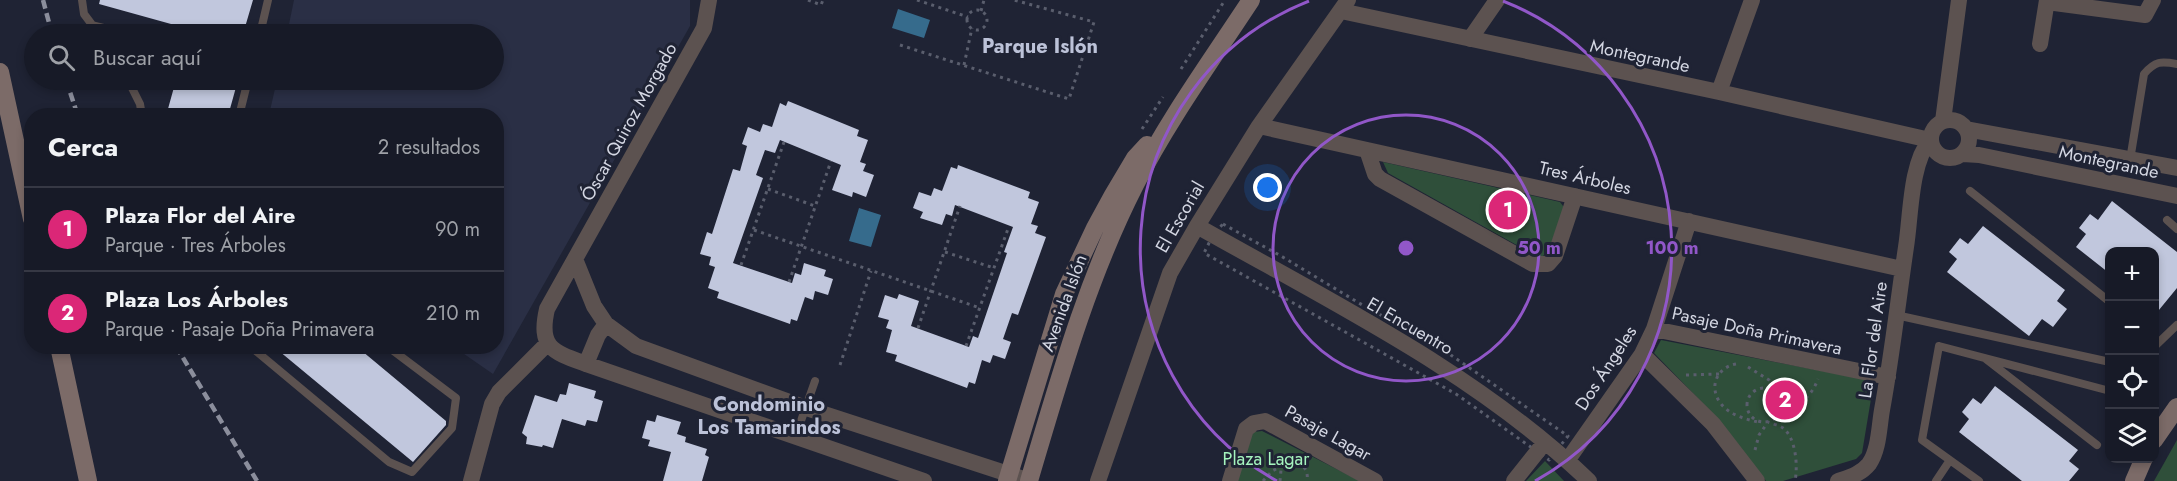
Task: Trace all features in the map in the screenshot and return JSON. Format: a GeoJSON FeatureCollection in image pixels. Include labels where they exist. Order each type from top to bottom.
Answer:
{"type":"FeatureCollection","features":[{"type":"Feature","properties":{"kind":"main road","name":"Avenida Islón"},"geometry":{"type":"LineString","coordinates":[[1030,481],[1071,341],[1100,261],[1135,184],[1176,113],[1251,0]]}},
{"type":"Feature","properties":{"kind":"main road"},"geometry":{"type":"LineString","coordinates":[[0,72],[24,182]]}},
{"type":"Feature","properties":{"kind":"main road","name":"Avenida Islón"},"geometry":{"type":"LineString","coordinates":[[1008,478],[1064,294],[1078,261],[1108,203],[1135,158],[1176,113]]}},
{"type":"Feature","properties":{"kind":"main road"},"geometry":{"type":"LineString","coordinates":[[61,354],[88,481]]}},
{"type":"Feature","properties":{"kind":"main road"},"geometry":{"type":"LineString","coordinates":[[2159,433],[2177,407]]}},
{"type":"Feature","properties":{"kind":"main road"},"geometry":{"type":"LineString","coordinates":[[2134,481],[2142,463]]}},
{"type":"Feature","properties":{"kind":"street","name":"Óscar Quiroz Morgado"},"geometry":{"type":"LineString","coordinates":[[547,344],[543,327],[547,309],[704,28],[709,0]]}},
{"type":"Feature","properties":{"kind":"street"},"geometry":{"type":"LineString","coordinates":[[1470,39],[1497,0]]}},
{"type":"Feature","properties":{"kind":"street"},"geometry":{"type":"LineString","coordinates":[[1719,92],[1752,0]]}},
{"type":"Feature","properties":{"kind":"street"},"geometry":{"type":"LineString","coordinates":[[1957,156],[1939,156],[1931,146],[1930,140],[1933,129],[1943,121],[1959,0]]}},
{"type":"Feature","properties":{"kind":"street"},"geometry":{"type":"LineString","coordinates":[[2040,44],[2047,1],[2145,15],[2153,0]]}},
{"type":"Feature","properties":{"kind":"street","name":"Montegrande"},"geometry":{"type":"LineString","coordinates":[[1344,6],[1470,39],[1930,140]]}},
{"type":"Feature","properties":{"kind":"street","name":"El Escorial"},"geometry":{"type":"LineString","coordinates":[[1098,481],[1170,273],[1259,126],[1344,6]]}},
{"type":"Feature","properties":{"kind":"street","name":"Montegrande"},"geometry":{"type":"LineString","coordinates":[[1943,121],[1956,121],[1966,129],[2177,168]]}},
{"type":"Feature","properties":{"kind":"street","name":"Tres Árboles"},"geometry":{"type":"LineString","coordinates":[[1259,126],[1902,269]]}},
{"type":"Feature","properties":{"kind":"street"},"geometry":{"type":"LineString","coordinates":[[1914,185],[1930,166],[1957,156],[1969,142],[1966,129]]}},
{"type":"Feature","properties":{"kind":"street","name":"La Flor del Aire"},"geometry":{"type":"LineString","coordinates":[[1838,481],[1856,476],[1873,456],[1888,377],[1904,317],[1902,269],[1914,185],[1923,149],[1930,140]]}},
{"type":"Feature","properties":{"kind":"street"},"geometry":{"type":"LineString","coordinates":[[1367,150],[1375,174],[1380,179],[1533,264],[1548,264],[1555,256],[1575,196]]}},
{"type":"Feature","properties":{"kind":"street","name":"Montegrande"},"geometry":{"type":"LineString","coordinates":[[1957,156],[1979,154],[2177,196]]}},
{"type":"Feature","properties":{"kind":"street"},"geometry":{"type":"LineString","coordinates":[[2125,185],[2130,160]]}},
{"type":"Feature","properties":{"kind":"street","name":"Dos Ángeles"},"geometry":{"type":"LineString","coordinates":[[1567,461],[1642,354],[1654,329],[1689,221]]}},
{"type":"Feature","properties":{"kind":"street","name":"El Encuentro"},"geometry":{"type":"LineString","coordinates":[[1197,226],[1434,361],[1505,410],[1589,481]]}},
{"type":"Feature","properties":{"kind":"street"},"geometry":{"type":"LineString","coordinates":[[575,260],[594,306],[606,324],[636,346],[1008,478],[1030,481]]}},
{"type":"Feature","properties":{"kind":"street"},"geometry":{"type":"LineString","coordinates":[[586,364],[598,335],[606,324]]}},
{"type":"Feature","properties":{"kind":"street","name":"Pasaje Doña Primavera"},"geometry":{"type":"LineString","coordinates":[[1654,329],[1888,377]]}},
{"type":"Feature","properties":{"kind":"street"},"geometry":{"type":"LineString","coordinates":[[471,481],[492,404],[499,392],[547,344],[559,354],[586,364],[924,481]]}},
{"type":"Feature","properties":{"kind":"street"},"geometry":{"type":"LineString","coordinates":[[1642,354],[1713,424],[1755,479]]}},
{"type":"Feature","properties":{"kind":"street","name":"Pasaje Lagar"},"geometry":{"type":"LineString","coordinates":[[1230,481],[1246,429],[1254,423],[1265,421],[1375,481]]}},
{"type":"Feature","properties":{"kind":"street"},"geometry":{"type":"LineString","coordinates":[[1514,481],[1545,442]]}},
{"type":"Feature","properties":{"kind":"lane"},"geometry":{"type":"LineString","coordinates":[[82,0],[84,14],[90,24]]}},
{"type":"Feature","properties":{"kind":"lane"},"geometry":{"type":"LineString","coordinates":[[262,24],[268,0]]}},
{"type":"Feature","properties":{"kind":"lane"},"geometry":{"type":"LineString","coordinates":[[2130,160],[2144,74],[2151,65],[2164,62],[2177,64]]}},
{"type":"Feature","properties":{"kind":"lane"},"geometry":{"type":"LineString","coordinates":[[133,90],[141,108]]}},
{"type":"Feature","properties":{"kind":"lane"},"geometry":{"type":"LineString","coordinates":[[241,108],[246,90]]}},
{"type":"Feature","properties":{"kind":"lane"},"geometry":{"type":"LineString","coordinates":[[1970,191],[2108,301]]}},
{"type":"Feature","properties":{"kind":"lane"},"geometry":{"type":"LineString","coordinates":[[2167,220],[2177,230]]}},
{"type":"Feature","properties":{"kind":"lane"},"geometry":{"type":"LineString","coordinates":[[1904,317],[2105,361]]}},
{"type":"Feature","properties":{"kind":"lane"},"geometry":{"type":"LineString","coordinates":[[2159,340],[2177,325]]}},
{"type":"Feature","properties":{"kind":"lane"},"geometry":{"type":"LineString","coordinates":[[1979,481],[1923,440],[1939,346],[2105,390]]}},
{"type":"Feature","properties":{"kind":"lane"},"geometry":{"type":"LineString","coordinates":[[260,354],[389,462],[411,472],[452,428],[456,398],[398,354]]}},
{"type":"Feature","properties":{"kind":"lane"},"geometry":{"type":"LineString","coordinates":[[1983,357],[2097,446]]}},
{"type":"Feature","properties":{"kind":"lane"},"geometry":{"type":"LineString","coordinates":[[796,435],[815,381]]}},
{"type":"Feature","properties":{"kind":"lane"},"geometry":{"type":"LineString","coordinates":[[1936,481],[1950,460]]}},
{"type":"Feature","properties":{"kind":"path"},"geometry":{"type":"LineString","coordinates":[[808,0],[821,4],[823,0]]}},
{"type":"Feature","properties":{"kind":"path"},"geometry":{"type":"LineString","coordinates":[[917,0],[968,17]]}},
{"type":"Feature","properties":{"kind":"path"},"geometry":{"type":"LineString","coordinates":[[981,11],[984,0]]}},
{"type":"Feature","properties":{"kind":"path"},"geometry":{"type":"LineString","coordinates":[[900,45],[1069,99],[1094,22],[1014,0]]}},
{"type":"Feature","properties":{"kind":"path"},"geometry":{"type":"LineString","coordinates":[[975,10],[981,11],[986,15],[986,25],[982,29],[972,28],[968,24],[968,17],[975,10]]}},
{"type":"Feature","properties":{"kind":"path"},"geometry":{"type":"LineString","coordinates":[[964,65],[972,28]]}},
{"type":"Feature","properties":{"kind":"path"},"geometry":{"type":"LineString","coordinates":[[741,265],[784,142]]}},
{"type":"Feature","properties":{"kind":"path"},"geometry":{"type":"LineString","coordinates":[[789,282],[831,161]]}},
{"type":"Feature","properties":{"kind":"path"},"geometry":{"type":"LineString","coordinates":[[768,189],[815,206]]}},
{"type":"Feature","properties":{"kind":"path"},"geometry":{"type":"LineString","coordinates":[[918,328],[960,206]]}},
{"type":"Feature","properties":{"kind":"path"},"geometry":{"type":"LineString","coordinates":[[966,346],[1009,226]]}},
{"type":"Feature","properties":{"kind":"path"},"geometry":{"type":"LineString","coordinates":[[754,230],[980,308]]}},
{"type":"Feature","properties":{"kind":"path"},"geometry":{"type":"LineString","coordinates":[[945,252],[994,268]]}},
{"type":"Feature","properties":{"kind":"path"},"geometry":{"type":"LineString","coordinates":[[840,365],[871,271]]}},
{"type":"Feature","properties":{"kind":"path"},"geometry":{"type":"LineString","coordinates":[[1779,414],[1781,406],[1777,390],[1769,380],[1753,369],[1740,364],[1726,366],[1719,374],[1714,387],[1719,402],[1743,418],[1768,422],[1783,428],[1793,445],[1796,481]]}},
{"type":"Feature","properties":{"kind":"path"},"geometry":{"type":"LineString","coordinates":[[1755,479],[1754,456],[1759,435],[1768,422],[1807,399],[1815,388],[1824,364]]}},
{"type":"Feature","properties":{"kind":"path"},"geometry":{"type":"LineString","coordinates":[[1667,379],[1694,374],[1719,374]]}},
{"type":"Feature","properties":{"kind":"path"},"geometry":{"type":"LineString","coordinates":[[1758,422],[1747,410],[1751,394],[1761,388],[1768,388],[1777,395]]}},
{"type":"Feature","properties":{"kind":"path"},"geometry":{"type":"LineString","coordinates":[[1263,481],[1284,463],[1302,465],[1307,472],[1307,481]]}},
{"type":"Feature","properties":{"kind":"path"},"geometry":{"type":"LineString","coordinates":[[1280,481],[1281,470],[1288,463]]}},
{"type":"Feature","properties":{"kind":"shaded area"},"geometry":{"type":"Polygon","coordinates":[[[294,0],[690,0],[690,26],[493,374],[464,354],[504,354],[504,108],[271,108],[275,90],[504,90],[504,24],[289,24],[294,0]]]}},
{"type":"Feature","properties":{"kind":"shaded area"},"geometry":{"type":"Polygon","coordinates":[[[898,9],[930,20],[924,38],[892,28],[898,9]]]}},
{"type":"Feature","properties":{"kind":"shaded area"},"geometry":{"type":"Polygon","coordinates":[[[859,208],[881,215],[871,247],[849,241],[859,208]]]}},
{"type":"Feature","properties":{"kind":"green space"},"geometry":{"type":"Polygon","coordinates":[[[1383,162],[1560,202],[1563,206],[1563,213],[1548,251],[1542,257],[1538,257],[1388,173],[1383,162]]]}},
{"type":"Feature","properties":{"kind":"green space"},"geometry":{"type":"Polygon","coordinates":[[[1661,340],[1874,381],[1862,453],[1856,459],[1783,481],[1766,481],[1717,418],[1654,353],[1661,340]]]}},
{"type":"Feature","properties":{"kind":"green space","name":"Plaza Lagar"},"geometry":{"type":"Polygon","coordinates":[[[1262,431],[1358,481],[1237,481],[1249,437],[1254,432],[1262,431]]]}},
{"type":"Feature","properties":{"kind":"green space"},"geometry":{"type":"Polygon","coordinates":[[[2177,440],[2177,481],[2154,481],[2177,440]]]}},
{"type":"Feature","properties":{"kind":"green space"},"geometry":{"type":"Polygon","coordinates":[[[1545,461],[1564,481],[1526,481],[1545,461]]]}},
{"type":"Feature","properties":{"kind":"building"},"geometry":{"type":"Polygon","coordinates":[[[100,0],[253,0],[246,24],[171,24],[99,4],[100,0]]]}},
{"type":"Feature","properties":{"kind":"building"},"geometry":{"type":"Polygon","coordinates":[[[173,90],[235,90],[230,108],[168,108],[173,90]]]}},
{"type":"Feature","properties":{"kind":"building"},"geometry":{"type":"Polygon","coordinates":[[[788,101],[859,130],[857,136],[868,140],[860,162],[866,164],[863,171],[874,175],[866,197],[853,192],[852,197],[832,190],[841,165],[780,140],[775,153],[765,150],[756,175],[763,178],[733,263],[792,283],[795,273],[801,275],[804,263],[826,270],[824,276],[833,279],[828,295],[815,291],[813,300],[805,297],[797,321],[791,319],[790,324],[717,298],[719,292],[708,288],[715,267],[709,265],[711,257],[700,254],[707,232],[712,234],[733,169],[740,171],[747,146],[742,144],[748,127],[760,132],[763,124],[772,127],[780,103],[786,106],[788,101]]]}},
{"type":"Feature","properties":{"kind":"building"},"geometry":{"type":"Polygon","coordinates":[[[958,165],[1030,192],[1028,198],[1039,202],[1031,224],[1038,226],[1035,233],[1046,237],[1018,315],[1012,313],[1003,339],[1011,342],[1005,359],[993,355],[990,363],[982,360],[975,384],[969,382],[967,388],[895,361],[897,355],[886,352],[892,330],[886,328],[889,320],[878,317],[885,295],[897,299],[899,294],[919,301],[911,326],[969,347],[973,336],[978,338],[1007,253],[1004,252],[1013,227],[955,205],[952,216],[946,214],[942,225],[920,218],[923,212],[913,208],[919,192],[931,196],[934,188],[942,191],[951,167],[957,169],[958,165]]]}},
{"type":"Feature","properties":{"kind":"building"},"geometry":{"type":"Polygon","coordinates":[[[2112,201],[2177,252],[2177,288],[2159,310],[2159,247],[2105,247],[2105,270],[2076,247],[2086,234],[2079,228],[2090,214],[2098,220],[2112,201]]]}},
{"type":"Feature","properties":{"kind":"building"},"geometry":{"type":"Polygon","coordinates":[[[1983,226],[2065,290],[2057,301],[2067,309],[2053,327],[2042,319],[2029,336],[1947,272],[1957,259],[1949,252],[1960,238],[1968,244],[1983,226]]]}},
{"type":"Feature","properties":{"kind":"building"},"geometry":{"type":"Polygon","coordinates":[[[283,354],[366,354],[446,421],[446,425],[413,462],[283,354]]]}},
{"type":"Feature","properties":{"kind":"building"},"geometry":{"type":"Polygon","coordinates":[[[569,383],[596,391],[594,398],[603,401],[597,422],[587,420],[585,426],[562,419],[553,448],[526,444],[527,437],[522,433],[535,395],[557,402],[560,394],[566,395],[569,383]]]}},
{"type":"Feature","properties":{"kind":"building"},"geometry":{"type":"Polygon","coordinates":[[[1995,386],[2078,450],[2069,461],[2079,469],[2069,481],[2022,481],[1959,432],[1969,419],[1962,412],[1973,398],[1981,404],[1995,386]]]}},
{"type":"Feature","properties":{"kind":"building"},"geometry":{"type":"Polygon","coordinates":[[[657,415],[681,422],[677,434],[686,437],[685,442],[707,449],[705,455],[709,457],[702,481],[663,481],[671,452],[648,446],[650,440],[642,438],[647,420],[655,422],[657,415]]]}},
{"type":"Feature","properties":{"kind":"railway"},"geometry":{"type":"LineString","coordinates":[[43,0],[49,24]]}},
{"type":"Feature","properties":{"kind":"railway"},"geometry":{"type":"LineString","coordinates":[[69,90],[75,108]]}},
{"type":"Feature","properties":{"kind":"railway"},"geometry":{"type":"LineString","coordinates":[[181,354],[257,481]]}},
{"type":"Feature","properties":{"kind":"place","name":"Plaza Flor del Aire"},"geometry":{"type":"Point","coordinates":[1508,210]}},
{"type":"Feature","properties":{"kind":"place","name":"Plaza Los Árboles"},"geometry":{"type":"Point","coordinates":[1785,400]}},
{"type":"Feature","properties":{"kind":"district","name":"Parque Islón"},"geometry":{"type":"Point","coordinates":[1040,46]}},
{"type":"Feature","properties":{"kind":"district","name":"Condominio Los Tamarindos"},"geometry":{"type":"Point","coordinates":[769,416]}}]}
